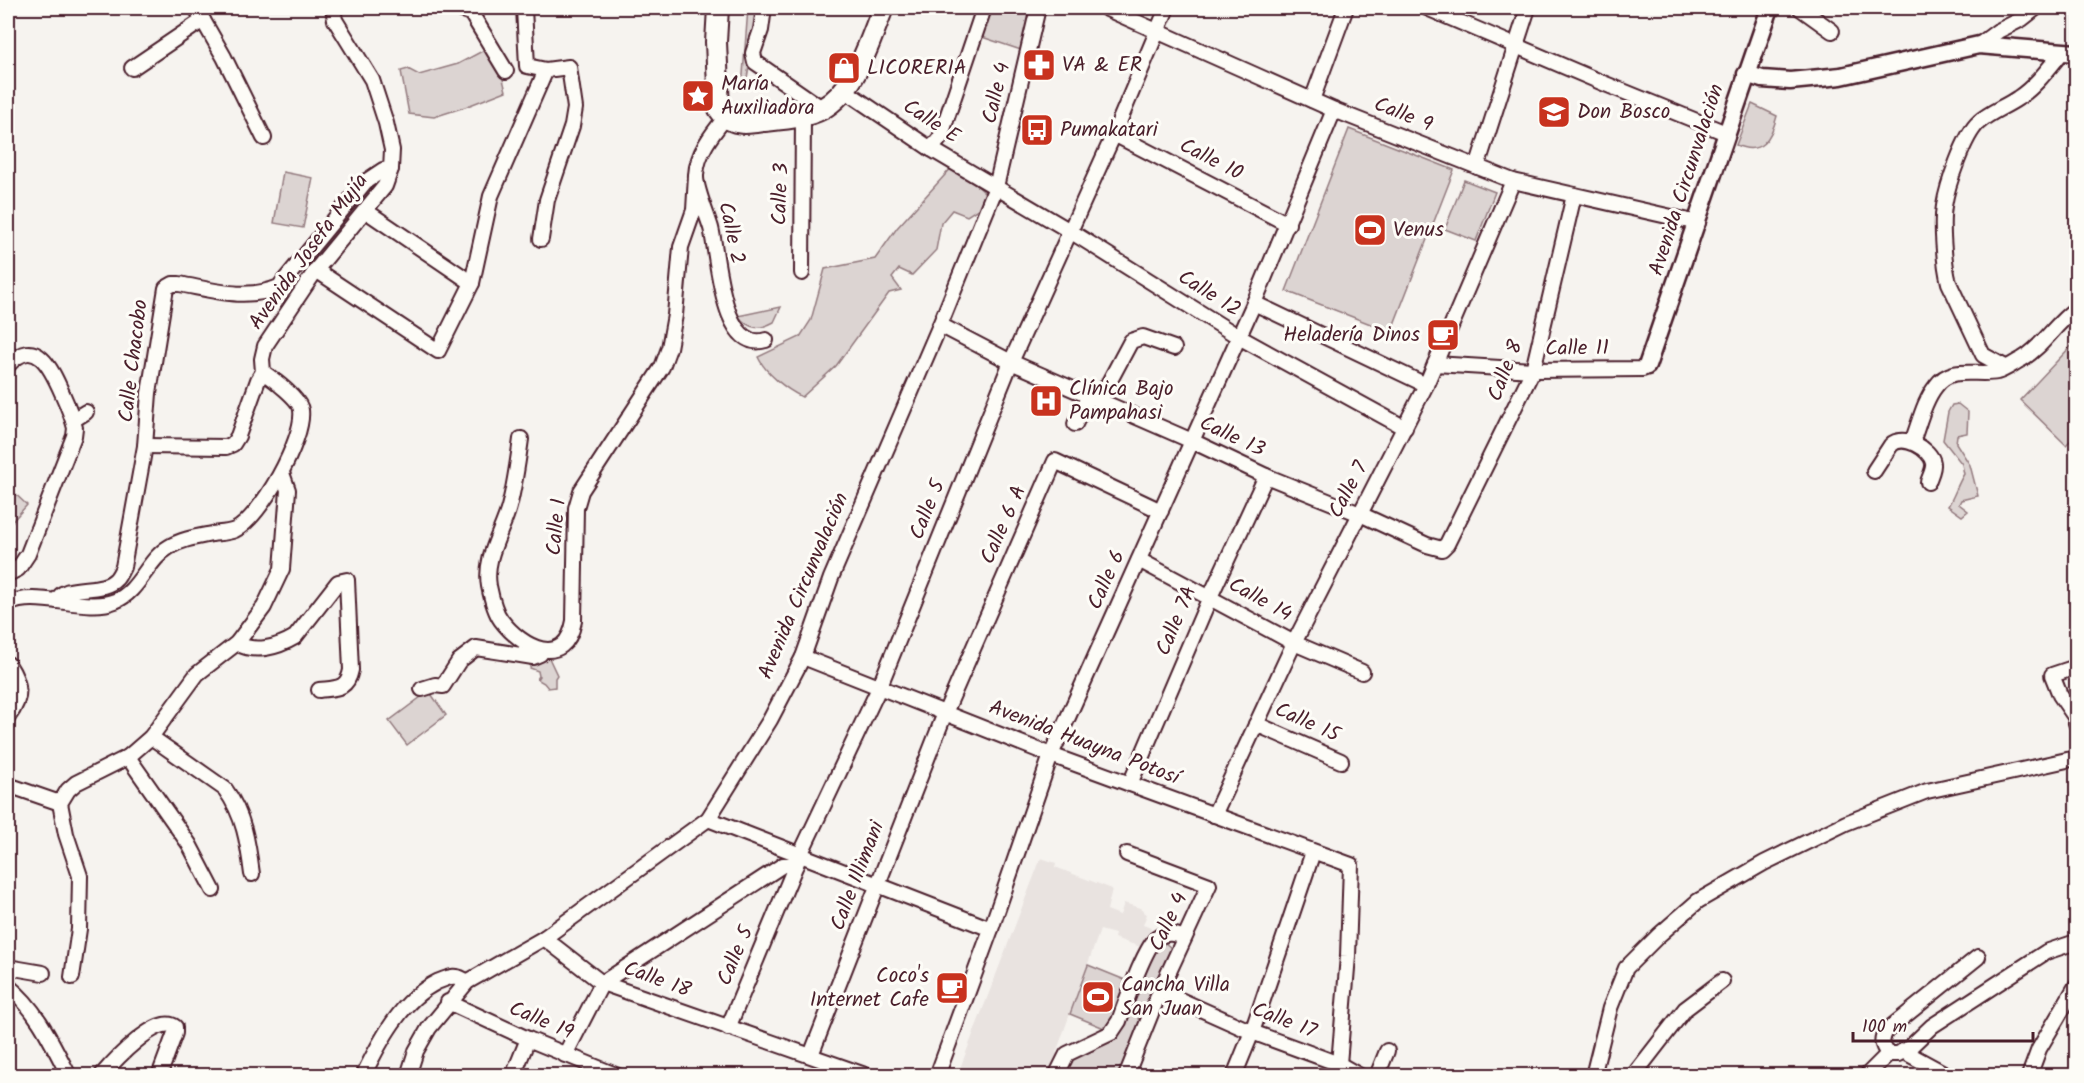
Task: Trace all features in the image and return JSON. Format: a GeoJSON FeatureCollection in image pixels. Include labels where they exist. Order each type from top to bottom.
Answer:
{"type":"FeatureCollection","features":[{"type":"Feature","properties":{"kind":"main road"},"geometry":{"type":"LineString","coordinates":[[718,8],[719,109],[725,118],[736,123],[803,116],[822,108],[844,90],[856,71],[883,8]]}},
{"type":"Feature","properties":{"kind":"street","name":"Avenida Josefa Mujía"},"geometry":{"type":"LineString","coordinates":[[145,446],[226,447],[233,444],[263,372],[262,359],[265,346],[316,270],[385,186],[391,169],[392,150],[386,123],[372,80],[336,20],[333,8]]}},
{"type":"Feature","properties":{"kind":"street"},"geometry":{"type":"LineString","coordinates":[[456,8],[471,10],[506,71]]}},
{"type":"Feature","properties":{"kind":"street"},"geometry":{"type":"LineString","coordinates":[[524,8],[527,66],[546,70],[569,67],[575,108],[572,126],[548,200],[541,239]]}},
{"type":"Feature","properties":{"kind":"street"},"geometry":{"type":"LineString","coordinates":[[764,8],[761,30],[753,53],[755,62],[822,108]]}},
{"type":"Feature","properties":{"kind":"street"},"geometry":{"type":"LineString","coordinates":[[931,149],[940,138],[984,8]]}},
{"type":"Feature","properties":{"kind":"street","name":"Calle 4"},"geometry":{"type":"LineString","coordinates":[[996,187],[1038,8]]}},
{"type":"Feature","properties":{"kind":"street","name":"Calle 9"},"geometry":{"type":"LineString","coordinates":[[1105,8],[1334,110],[1513,181],[1698,223]]}},
{"type":"Feature","properties":{"kind":"street","name":"Calle 5"},"geometry":{"type":"LineString","coordinates":[[728,1028],[798,860],[879,688],[1011,362],[1114,134],[1167,8]]}},
{"type":"Feature","properties":{"kind":"street"},"geometry":{"type":"LineString","coordinates":[[1312,100],[1346,8]]}},
{"type":"Feature","properties":{"kind":"street"},"geometry":{"type":"LineString","coordinates":[[1427,8],[1726,133]]}},
{"type":"Feature","properties":{"kind":"street"},"geometry":{"type":"LineString","coordinates":[[1477,167],[1528,8]]}},
{"type":"Feature","properties":{"kind":"street","name":"Avenida Circunvalación"},"geometry":{"type":"LineString","coordinates":[[1647,366],[1770,8]]}},
{"type":"Feature","properties":{"kind":"street"},"geometry":{"type":"LineString","coordinates":[[1800,8],[1832,31]]}},
{"type":"Feature","properties":{"kind":"street"},"geometry":{"type":"LineString","coordinates":[[1979,45],[2036,8]]}},
{"type":"Feature","properties":{"kind":"street"},"geometry":{"type":"LineString","coordinates":[[132,68],[199,14],[224,57],[264,138]]}},
{"type":"Feature","properties":{"kind":"street"},"geometry":{"type":"LineString","coordinates":[[1746,74],[1762,79],[1790,81],[1841,76],[1979,45],[2069,52]]}},
{"type":"Feature","properties":{"kind":"street"},"geometry":{"type":"LineString","coordinates":[[2005,367],[1983,355],[1949,283],[1946,271],[1944,207],[1966,139],[1974,127],[1984,118],[2019,98],[2069,52]]}},
{"type":"Feature","properties":{"kind":"street"},"geometry":{"type":"LineString","coordinates":[[316,270],[438,351],[472,283],[491,196],[546,70]]}},
{"type":"Feature","properties":{"kind":"street","name":"Calle E"},"geometry":{"type":"LineString","coordinates":[[844,90],[931,149],[996,187]]}},
{"type":"Feature","properties":{"kind":"street","name":"Calle 6"},"geometry":{"type":"LineString","coordinates":[[937,1076],[1051,755],[1254,303],[1334,110]]}},
{"type":"Feature","properties":{"kind":"street","name":"Calle 3"},"geometry":{"type":"LineString","coordinates":[[802,273],[803,116]]}},
{"type":"Feature","properties":{"kind":"street"},"geometry":{"type":"LineString","coordinates":[[696,176],[702,152],[725,118]]}},
{"type":"Feature","properties":{"kind":"street","name":"Calle 10"},"geometry":{"type":"LineString","coordinates":[[1114,134],[1288,224]]}},
{"type":"Feature","properties":{"kind":"street","name":"Calle Chacobo"},"geometry":{"type":"LineString","coordinates":[[57,601],[58,597],[66,591],[109,585],[117,579],[123,567],[145,446],[149,393],[166,288],[179,284],[246,295],[265,293],[279,287],[365,182],[383,170],[391,169]]}},
{"type":"Feature","properties":{"kind":"street","name":"Calle 2"},"geometry":{"type":"LineString","coordinates":[[696,176],[712,230],[721,287],[730,318],[738,331],[748,340],[758,342],[766,340]]}},
{"type":"Feature","properties":{"kind":"street","name":"Calle 1"},"geometry":{"type":"LineString","coordinates":[[542,651],[560,648],[572,631],[576,508],[581,491],[662,367],[669,348],[675,315],[681,247],[694,210],[696,176]]}},
{"type":"Feature","properties":{"kind":"street","name":"Calle 7"},"geometry":{"type":"LineString","coordinates":[[1214,815],[1294,643],[1426,385],[1513,181]]}},
{"type":"Feature","properties":{"kind":"street","name":"Calle 12"},"geometry":{"type":"LineString","coordinates":[[996,187],[1239,337],[1405,428]]}},
{"type":"Feature","properties":{"kind":"street","name":"Avenida Circunvalación"},"geometry":{"type":"LineString","coordinates":[[408,1076],[416,1051],[429,1028],[448,1002],[467,982],[544,938],[708,819],[770,720],[803,657],[831,578],[940,326],[996,187]]}},
{"type":"Feature","properties":{"kind":"street","name":"Calle 8"},"geometry":{"type":"LineString","coordinates":[[1442,549],[1447,544],[1533,370],[1574,195]]}},
{"type":"Feature","properties":{"kind":"street"},"geometry":{"type":"LineString","coordinates":[[366,211],[472,283]]}},
{"type":"Feature","properties":{"kind":"street"},"geometry":{"type":"LineString","coordinates":[[1254,303],[1426,385]]}},
{"type":"Feature","properties":{"kind":"street"},"geometry":{"type":"LineString","coordinates":[[1912,442],[1936,385],[1948,375],[1997,372],[2037,348],[2064,317],[2076,309]]}},
{"type":"Feature","properties":{"kind":"street","name":"Calle 13"},"geometry":{"type":"LineString","coordinates":[[940,326],[1011,362],[1266,476],[1360,514],[1427,545],[1442,549]]}},
{"type":"Feature","properties":{"kind":"street"},"geometry":{"type":"LineString","coordinates":[[1075,424],[1131,341],[1143,337],[1174,348]]}},
{"type":"Feature","properties":{"kind":"street"},"geometry":{"type":"LineString","coordinates":[[8,365],[16,356],[27,354],[40,356],[47,363],[73,420],[74,436],[28,554],[18,568],[8,574]]}},
{"type":"Feature","properties":{"kind":"street","name":"Calle 11"},"geometry":{"type":"LineString","coordinates":[[1435,364],[1533,370],[1643,369],[1647,366]]}},
{"type":"Feature","properties":{"kind":"street"},"geometry":{"type":"LineString","coordinates":[[8,604],[20,600],[96,605],[114,602],[126,595],[151,563],[167,548],[184,540],[232,531],[242,526],[282,473],[300,426],[301,408],[279,384],[263,372]]}},
{"type":"Feature","properties":{"kind":"street"},"geometry":{"type":"LineString","coordinates":[[73,420],[87,412]]}},
{"type":"Feature","properties":{"kind":"street"},"geometry":{"type":"LineString","coordinates":[[422,688],[443,686],[459,661],[476,648],[533,657],[542,651],[510,631],[500,618],[489,586],[488,567],[509,508],[521,439]]}},
{"type":"Feature","properties":{"kind":"street"},"geometry":{"type":"LineString","coordinates":[[1874,471],[1894,441],[1904,440],[1912,442],[1933,460],[1934,466],[1928,482]]}},
{"type":"Feature","properties":{"kind":"street","name":"Calle 6 A"},"geometry":{"type":"LineString","coordinates":[[945,713],[1055,461],[1161,511]]}},
{"type":"Feature","properties":{"kind":"street"},"geometry":{"type":"LineString","coordinates":[[72,977],[79,929],[80,876],[66,834],[60,803],[63,796],[76,783],[128,757],[151,737],[197,674],[237,643],[264,607],[282,569],[288,490],[282,473]]}},
{"type":"Feature","properties":{"kind":"street","name":"Calle 7A"},"geometry":{"type":"LineString","coordinates":[[1130,784],[1210,597],[1266,476]]}},
{"type":"Feature","properties":{"kind":"street","name":"Calle 14"},"geometry":{"type":"LineString","coordinates":[[1140,560],[1294,643],[1362,672]]}},
{"type":"Feature","properties":{"kind":"street"},"geometry":{"type":"LineString","coordinates":[[237,643],[260,648],[287,642],[295,637],[338,582],[347,580],[351,670],[349,680],[340,688],[318,690]]}},
{"type":"Feature","properties":{"kind":"street","name":"Avenida Huayna Potosí"},"geometry":{"type":"LineString","coordinates":[[803,657],[1051,755],[1351,865],[1348,956],[1339,1064]]}},
{"type":"Feature","properties":{"kind":"street"},"geometry":{"type":"LineString","coordinates":[[8,664],[17,678],[19,687],[18,697],[8,717]]}},
{"type":"Feature","properties":{"kind":"street"},"geometry":{"type":"LineString","coordinates":[[2076,667],[2052,675],[2076,723]]}},
{"type":"Feature","properties":{"kind":"street","name":"Calle Illimani"},"geometry":{"type":"LineString","coordinates":[[811,1055],[945,713]]}},
{"type":"Feature","properties":{"kind":"street","name":"Calle 15"},"geometry":{"type":"LineString","coordinates":[[1256,724],[1341,761]]}},
{"type":"Feature","properties":{"kind":"street"},"geometry":{"type":"LineString","coordinates":[[151,737],[225,789],[232,798],[240,813],[247,837],[252,874]]}},
{"type":"Feature","properties":{"kind":"street"},"geometry":{"type":"LineString","coordinates":[[128,757],[189,844],[213,890]]}},
{"type":"Feature","properties":{"kind":"street"},"geometry":{"type":"LineString","coordinates":[[1593,1076],[1610,1008],[1626,968],[1698,901],[1764,863],[1846,823],[1927,791],[2076,759]]}},
{"type":"Feature","properties":{"kind":"street"},"geometry":{"type":"LineString","coordinates":[[8,784],[60,803]]}},
{"type":"Feature","properties":{"kind":"street"},"geometry":{"type":"LineString","coordinates":[[708,819],[798,860],[877,885],[991,929]]}},
{"type":"Feature","properties":{"kind":"street"},"geometry":{"type":"LineString","coordinates":[[1234,1076],[1252,1032],[1313,852]]}},
{"type":"Feature","properties":{"kind":"street","name":"Calle 4"},"geometry":{"type":"LineString","coordinates":[[1126,1076],[1160,991],[1209,885],[1127,854]]}},
{"type":"Feature","properties":{"kind":"street"},"geometry":{"type":"LineString","coordinates":[[565,1054],[602,983],[783,865],[798,860]]}},
{"type":"Feature","properties":{"kind":"street"},"geometry":{"type":"LineString","coordinates":[[1056,1076],[1067,1054],[1111,1033],[1119,1021],[1152,942],[1167,933],[1184,938]]}},
{"type":"Feature","properties":{"kind":"street","name":"Calle 18"},"geometry":{"type":"LineString","coordinates":[[544,938],[602,983],[811,1055],[853,1073],[868,1076]]}},
{"type":"Feature","properties":{"kind":"street"},"geometry":{"type":"LineString","coordinates":[[1866,1076],[1888,1054],[1903,1051],[1932,1026],[2046,952],[2076,942]]}},
{"type":"Feature","properties":{"kind":"street"},"geometry":{"type":"LineString","coordinates":[[1888,1054],[1882,1046],[1882,1038],[1886,1031],[1978,957]]}},
{"type":"Feature","properties":{"kind":"street"},"geometry":{"type":"LineString","coordinates":[[8,967],[44,973]]}},
{"type":"Feature","properties":{"kind":"street"},"geometry":{"type":"LineString","coordinates":[[363,1076],[392,1024],[408,1004],[431,985],[449,976],[461,977],[467,982]]}},
{"type":"Feature","properties":{"kind":"street"},"geometry":{"type":"LineString","coordinates":[[1633,1076],[1685,1009],[1722,981]]}},
{"type":"Feature","properties":{"kind":"street"},"geometry":{"type":"LineString","coordinates":[[8,986],[37,1016],[69,1076]]}},
{"type":"Feature","properties":{"kind":"street"},"geometry":{"type":"LineString","coordinates":[[2029,1076],[2038,1049],[2076,986]]}},
{"type":"Feature","properties":{"kind":"street","name":"Calle 17"},"geometry":{"type":"LineString","coordinates":[[1160,991],[1252,1032],[1339,1064],[1360,1076]]}},
{"type":"Feature","properties":{"kind":"street","name":"Calle 19"},"geometry":{"type":"LineString","coordinates":[[448,1002],[565,1054],[586,1070],[618,1076]]}},
{"type":"Feature","properties":{"kind":"street"},"geometry":{"type":"LineString","coordinates":[[100,1076],[150,1029],[166,1023],[175,1027],[175,1033],[159,1076]]}},
{"type":"Feature","properties":{"kind":"street"},"geometry":{"type":"LineString","coordinates":[[513,1076],[528,1039]]}},
{"type":"Feature","properties":{"kind":"street"},"geometry":{"type":"LineString","coordinates":[[1377,1076],[1387,1051]]}},
{"type":"Feature","properties":{"kind":"street"},"geometry":{"type":"LineString","coordinates":[[1903,1051],[1949,1076]]}},
{"type":"Feature","properties":{"kind":"shaded area"},"geometry":{"type":"Polygon","coordinates":[[[748,8],[759,8],[747,78],[742,88],[748,8]]]}},
{"type":"Feature","properties":{"kind":"shaded area"},"geometry":{"type":"Polygon","coordinates":[[[988,8],[1032,8],[1021,50],[979,36],[988,8]]]}},
{"type":"Feature","properties":{"kind":"shaded area"},"geometry":{"type":"Polygon","coordinates":[[[488,48],[500,68],[506,91],[434,117],[409,114],[401,71],[408,69],[419,75],[458,64],[488,48]]]}},
{"type":"Feature","properties":{"kind":"shaded area"},"geometry":{"type":"Polygon","coordinates":[[[1752,104],[1777,116],[1772,132],[1764,143],[1758,147],[1745,148],[1736,145],[1752,104]]]}},
{"type":"Feature","properties":{"kind":"shaded area","name":"Venus"},"geometry":{"type":"Polygon","coordinates":[[[1349,129],[1454,170],[1391,332],[1286,291],[1349,129]]]}},
{"type":"Feature","properties":{"kind":"shaded area"},"geometry":{"type":"Polygon","coordinates":[[[954,165],[987,195],[981,207],[967,216],[952,210],[941,223],[936,250],[912,275],[899,269],[892,278],[901,290],[889,293],[836,366],[802,397],[783,385],[771,375],[758,357],[800,337],[811,320],[825,269],[875,259],[897,228],[954,165]]]}},
{"type":"Feature","properties":{"kind":"shaded area"},"geometry":{"type":"Polygon","coordinates":[[[283,172],[313,178],[303,228],[274,223],[283,172]]]}},
{"type":"Feature","properties":{"kind":"shaded area"},"geometry":{"type":"Polygon","coordinates":[[[1464,180],[1495,192],[1476,241],[1445,229],[1464,180]]]}},
{"type":"Feature","properties":{"kind":"shaded area"},"geometry":{"type":"Polygon","coordinates":[[[781,307],[774,322],[764,326],[751,326],[738,316],[781,307]]]}},
{"type":"Feature","properties":{"kind":"shaded area"},"geometry":{"type":"Polygon","coordinates":[[[2076,341],[2076,435],[2066,445],[2020,400],[2076,341]]]}},
{"type":"Feature","properties":{"kind":"shaded area"},"geometry":{"type":"Polygon","coordinates":[[[1958,404],[1968,412],[1967,433],[1957,435],[1956,443],[1970,465],[1978,496],[1961,500],[1959,504],[1968,511],[1962,516],[1948,506],[1964,474],[1962,464],[1943,440],[1948,412],[1952,405],[1958,404]]]}},
{"type":"Feature","properties":{"kind":"shaded area"},"geometry":{"type":"Polygon","coordinates":[[[8,487],[27,505],[8,526],[8,487]]]}},
{"type":"Feature","properties":{"kind":"shaded area"},"geometry":{"type":"Polygon","coordinates":[[[549,658],[557,675],[555,687],[548,688],[537,679],[538,671],[530,668],[530,662],[549,658]]]}},
{"type":"Feature","properties":{"kind":"shaded area"},"geometry":{"type":"Polygon","coordinates":[[[429,691],[446,715],[407,745],[389,721],[429,691]]]}},
{"type":"Feature","properties":{"kind":"shaded area"},"geometry":{"type":"Polygon","coordinates":[[[1041,858],[1056,863],[1055,867],[1112,889],[1107,910],[1120,915],[1124,903],[1143,909],[1143,912],[1147,914],[1143,925],[1151,928],[1144,948],[1114,938],[1115,934],[1100,930],[1050,1075],[957,1076],[1041,858]]]}},
{"type":"Feature","properties":{"kind":"shaded area"},"geometry":{"type":"Polygon","coordinates":[[[1164,942],[1170,947],[1170,951],[1138,1019],[1142,1021],[1119,1075],[1060,1076],[1064,1062],[1109,1038],[1160,943],[1164,942]]]}},
{"type":"Feature","properties":{"kind":"shaded area","name":"Cancha Villa San Juan"},"geometry":{"type":"Polygon","coordinates":[[[1088,965],[1125,980],[1109,1030],[1070,1014],[1088,965]]]}},
{"type":"Feature","properties":{"kind":"place","name":"VA & ER"},"geometry":{"type":"Point","coordinates":[1039,65]}},
{"type":"Feature","properties":{"kind":"place","name":"LICORERIA"},"geometry":{"type":"Point","coordinates":[844,68]}},
{"type":"Feature","properties":{"kind":"place","name":"María Auxiliadora"},"geometry":{"type":"Point","coordinates":[698,96]}},
{"type":"Feature","properties":{"kind":"place","name":"Don Bosco"},"geometry":{"type":"Point","coordinates":[1554,112]}},
{"type":"Feature","properties":{"kind":"place","name":"Pumakatari"},"geometry":{"type":"Point","coordinates":[1037,130]}},
{"type":"Feature","properties":{"kind":"place","name":"Venus"},"geometry":{"type":"Point","coordinates":[1370,230]}},
{"type":"Feature","properties":{"kind":"place","name":"Heladería Dinos"},"geometry":{"type":"Point","coordinates":[1443,335]}},
{"type":"Feature","properties":{"kind":"place","name":"Clínica Bajo Pampahasi"},"geometry":{"type":"Point","coordinates":[1046,401]}},
{"type":"Feature","properties":{"kind":"place","name":"Coco's Internet Cafe"},"geometry":{"type":"Point","coordinates":[952,988]}},
{"type":"Feature","properties":{"kind":"place","name":"Cancha Villa San Juan"},"geometry":{"type":"Point","coordinates":[1098,997]}}]}
